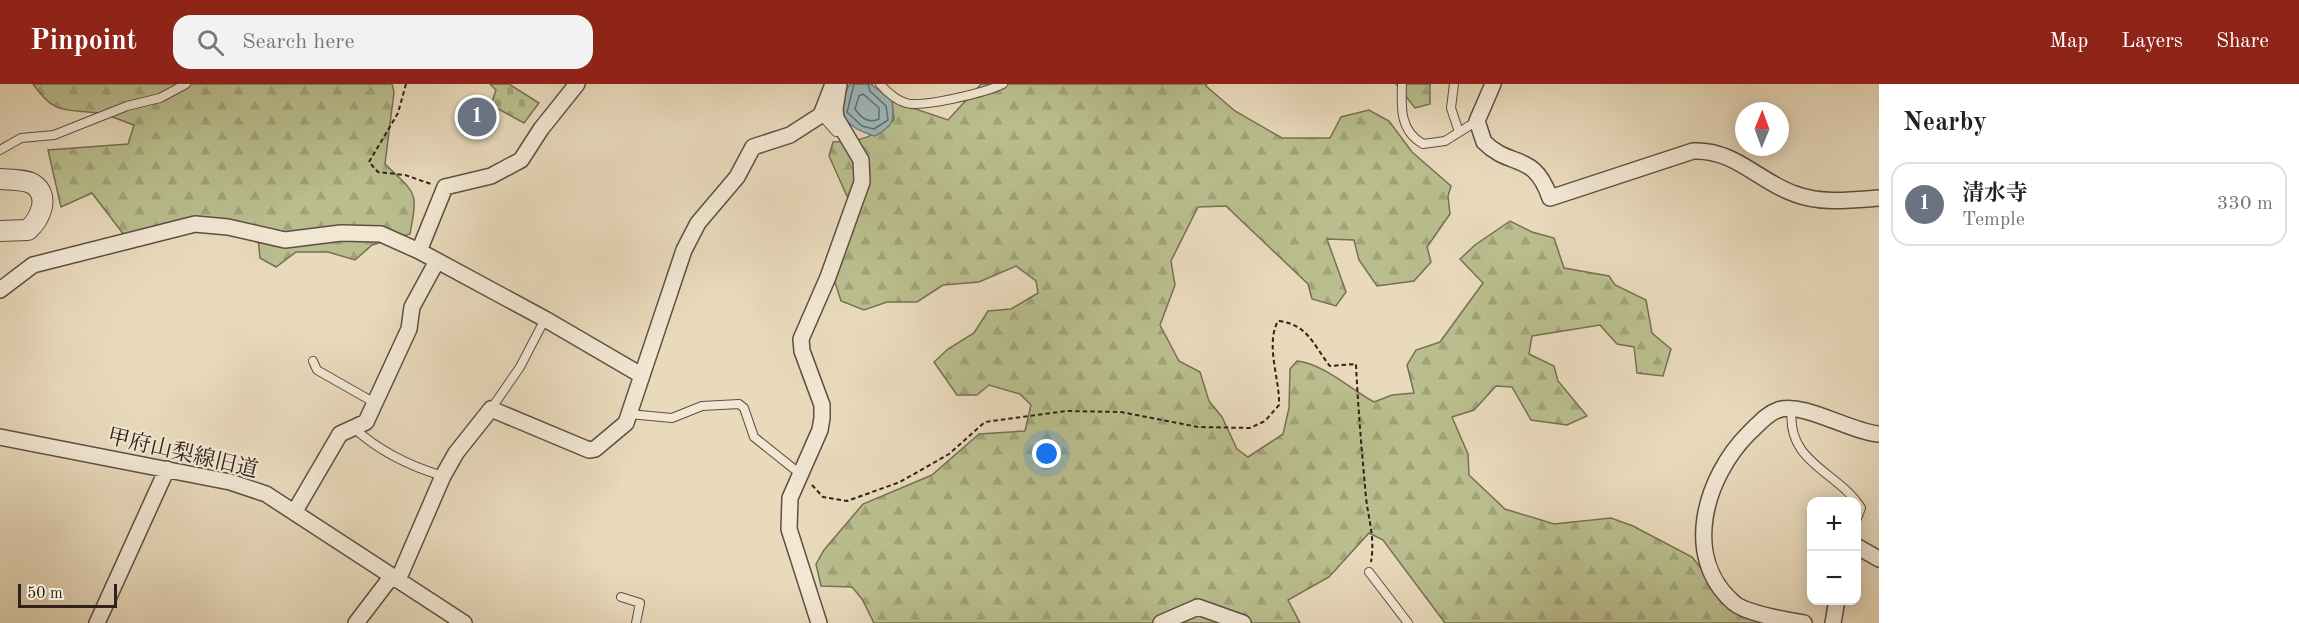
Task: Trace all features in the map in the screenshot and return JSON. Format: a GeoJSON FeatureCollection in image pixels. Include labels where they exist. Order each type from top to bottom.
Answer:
{"type":"FeatureCollection","features":[{"type":"Feature","properties":{"kind":"street"},"geometry":{"type":"LineString","coordinates":[[419,251],[445,188],[491,176],[521,160],[541,129],[577,84]]}},
{"type":"Feature","properties":{"kind":"street"},"geometry":{"type":"LineString","coordinates":[[356,623],[395,578],[456,453],[492,409],[589,450],[596,449],[626,423],[684,250],[698,223],[737,177],[753,147],[790,135],[821,115],[833,84]]}},
{"type":"Feature","properties":{"kind":"street"},"geometry":{"type":"LineString","coordinates":[[819,623],[789,529],[790,498],[799,472],[820,430],[822,418],[822,405],[802,351],[801,339],[828,277],[862,182],[861,160],[836,118],[839,84]]}},
{"type":"Feature","properties":{"kind":"street"},"geometry":{"type":"LineString","coordinates":[[1493,84],[1478,121],[1484,142],[1537,170],[1545,181],[1550,198],[1692,151],[1701,151],[1744,164],[1794,194],[1827,200],[1879,198]]}},
{"type":"Feature","properties":{"kind":"street"},"geometry":{"type":"LineString","coordinates":[[0,179],[33,184],[40,191],[42,203],[40,214],[28,230],[0,231]]}},
{"type":"Feature","properties":{"kind":"street"},"geometry":{"type":"LineString","coordinates":[[0,290],[33,266],[195,224],[228,227],[285,240],[341,233],[381,234],[419,251],[545,319],[641,375]]}},
{"type":"Feature","properties":{"kind":"street"},"geometry":{"type":"LineString","coordinates":[[295,511],[340,434],[366,422],[409,329],[412,307],[437,261]]}},
{"type":"Feature","properties":{"kind":"street"},"geometry":{"type":"LineString","coordinates":[[1804,623],[1736,605],[1716,584],[1705,558],[1703,527],[1705,512],[1725,463],[1764,419],[1778,410],[1792,408],[1859,431],[1879,434]]}},
{"type":"Feature","properties":{"kind":"street","name":"甲府山梨線旧道"},"geometry":{"type":"LineString","coordinates":[[0,437],[168,469],[248,487],[266,494],[464,623]]}},
{"type":"Feature","properties":{"kind":"street"},"geometry":{"type":"LineString","coordinates":[[97,623],[168,469]]}},
{"type":"Feature","properties":{"kind":"street"},"geometry":{"type":"LineString","coordinates":[[1861,548],[1879,559]]}},
{"type":"Feature","properties":{"kind":"street"},"geometry":{"type":"LineString","coordinates":[[1833,623],[1836,605]]}},
{"type":"Feature","properties":{"kind":"street"},"geometry":{"type":"LineString","coordinates":[[1161,623],[1198,607],[1243,623]]}},
{"type":"Feature","properties":{"kind":"lane"},"geometry":{"type":"LineString","coordinates":[[0,150],[21,138],[54,135],[127,106],[160,98],[186,84]]}},
{"type":"Feature","properties":{"kind":"lane"},"geometry":{"type":"LineString","coordinates":[[880,84],[898,99],[914,104],[980,93],[1003,84]]}},
{"type":"Feature","properties":{"kind":"lane"},"geometry":{"type":"LineString","coordinates":[[1402,84],[1402,115],[1405,126],[1418,141],[1433,144],[1445,141],[1478,121]]}},
{"type":"Feature","properties":{"kind":"lane"},"geometry":{"type":"LineString","coordinates":[[1454,84],[1451,108],[1459,132]]}},
{"type":"Feature","properties":{"kind":"lane"},"geometry":{"type":"LineString","coordinates":[[821,115],[836,132],[844,132]]}},
{"type":"Feature","properties":{"kind":"lane"},"geometry":{"type":"LineString","coordinates":[[492,409],[520,367],[545,319]]}},
{"type":"Feature","properties":{"kind":"lane"},"geometry":{"type":"LineString","coordinates":[[313,361],[317,370],[375,403]]}},
{"type":"Feature","properties":{"kind":"lane"},"geometry":{"type":"LineString","coordinates":[[629,414],[672,418],[702,406],[739,404],[744,408],[754,437],[799,472]]}},
{"type":"Feature","properties":{"kind":"lane"},"geometry":{"type":"LineString","coordinates":[[1792,408],[1791,430],[1805,456],[1853,497]]}},
{"type":"Feature","properties":{"kind":"lane"},"geometry":{"type":"LineString","coordinates":[[354,428],[371,444],[398,460],[443,476]]}},
{"type":"Feature","properties":{"kind":"lane"},"geometry":{"type":"LineString","coordinates":[[1370,572],[1408,623]]}},
{"type":"Feature","properties":{"kind":"lane"},"geometry":{"type":"LineString","coordinates":[[621,597],[640,603],[636,623]]}},
{"type":"Feature","properties":{"kind":"path"},"geometry":{"type":"LineString","coordinates":[[406,84],[398,113],[369,162],[378,172],[405,176],[445,188]]}},
{"type":"Feature","properties":{"kind":"path"},"geometry":{"type":"LineString","coordinates":[[799,472],[823,497],[847,501],[910,477],[949,454],[985,422],[1066,411],[1121,412],[1198,427],[1250,428],[1265,421],[1279,405],[1280,386],[1272,332],[1278,321],[1293,323],[1304,331],[1330,366],[1356,364],[1368,519],[1374,536],[1370,572]]}},
{"type":"Feature","properties":{"kind":"green space"},"geometry":{"type":"Polygon","coordinates":[[[33,84],[392,84],[394,92],[385,164],[404,182],[412,194],[414,209],[410,234],[372,245],[355,260],[328,252],[296,252],[276,267],[260,258],[257,228],[237,222],[204,218],[189,219],[124,235],[92,193],[61,207],[48,150],[128,144],[134,125],[102,114],[61,109],[48,101],[33,84]]]}},
{"type":"Feature","properties":{"kind":"green space"},"geometry":{"type":"Polygon","coordinates":[[[490,84],[509,84],[539,103],[524,123],[491,105],[496,90],[490,84]]]}},
{"type":"Feature","properties":{"kind":"green space"},"geometry":{"type":"Polygon","coordinates":[[[981,84],[1207,84],[1206,86],[1235,111],[1282,138],[1330,138],[1341,117],[1369,110],[1389,121],[1412,152],[1451,186],[1448,196],[1450,214],[1427,247],[1431,262],[1414,281],[1377,286],[1359,260],[1354,240],[1327,239],[1346,292],[1336,306],[1312,299],[1308,284],[1226,206],[1198,207],[1171,261],[1175,285],[1160,325],[1179,361],[1200,372],[1209,401],[1222,417],[1237,449],[1248,457],[1283,434],[1289,408],[1290,369],[1297,361],[1327,372],[1374,402],[1392,395],[1414,393],[1407,365],[1416,350],[1440,342],[1483,283],[1460,259],[1475,245],[1510,221],[1532,232],[1554,238],[1564,268],[1609,276],[1615,285],[1646,300],[1652,333],[1671,349],[1663,376],[1637,373],[1634,347],[1617,344],[1600,325],[1532,336],[1529,354],[1554,366],[1558,381],[1587,416],[1567,425],[1531,420],[1512,387],[1496,386],[1474,410],[1452,417],[1468,454],[1469,475],[1505,509],[1554,524],[1611,518],[1633,526],[1692,557],[1721,593],[1782,623],[1445,623],[1383,540],[1369,533],[1329,577],[1288,600],[1300,623],[874,623],[862,599],[852,587],[821,586],[816,564],[824,550],[863,504],[932,475],[979,434],[1025,431],[1031,405],[1020,394],[989,385],[977,395],[957,395],[934,362],[948,349],[974,333],[988,311],[1011,309],[1038,293],[1036,281],[1016,266],[979,282],[943,285],[917,302],[887,302],[864,310],[841,301],[833,276],[855,214],[829,156],[833,142],[852,141],[866,137],[894,120],[892,101],[948,120],[981,84]]]}},
{"type":"Feature","properties":{"kind":"green space"},"geometry":{"type":"Polygon","coordinates":[[[1396,84],[1430,84],[1430,104],[1415,108],[1396,84]]]}},
{"type":"Feature","properties":{"kind":"water"},"geometry":{"type":"Polygon","coordinates":[[[850,84],[871,84],[892,101],[893,118],[886,129],[875,136],[856,128],[845,118],[842,103],[850,84]]]}},
{"type":"Feature","properties":{"kind":"place","name":"清水寺"},"geometry":{"type":"Point","coordinates":[477,117]}}]}
